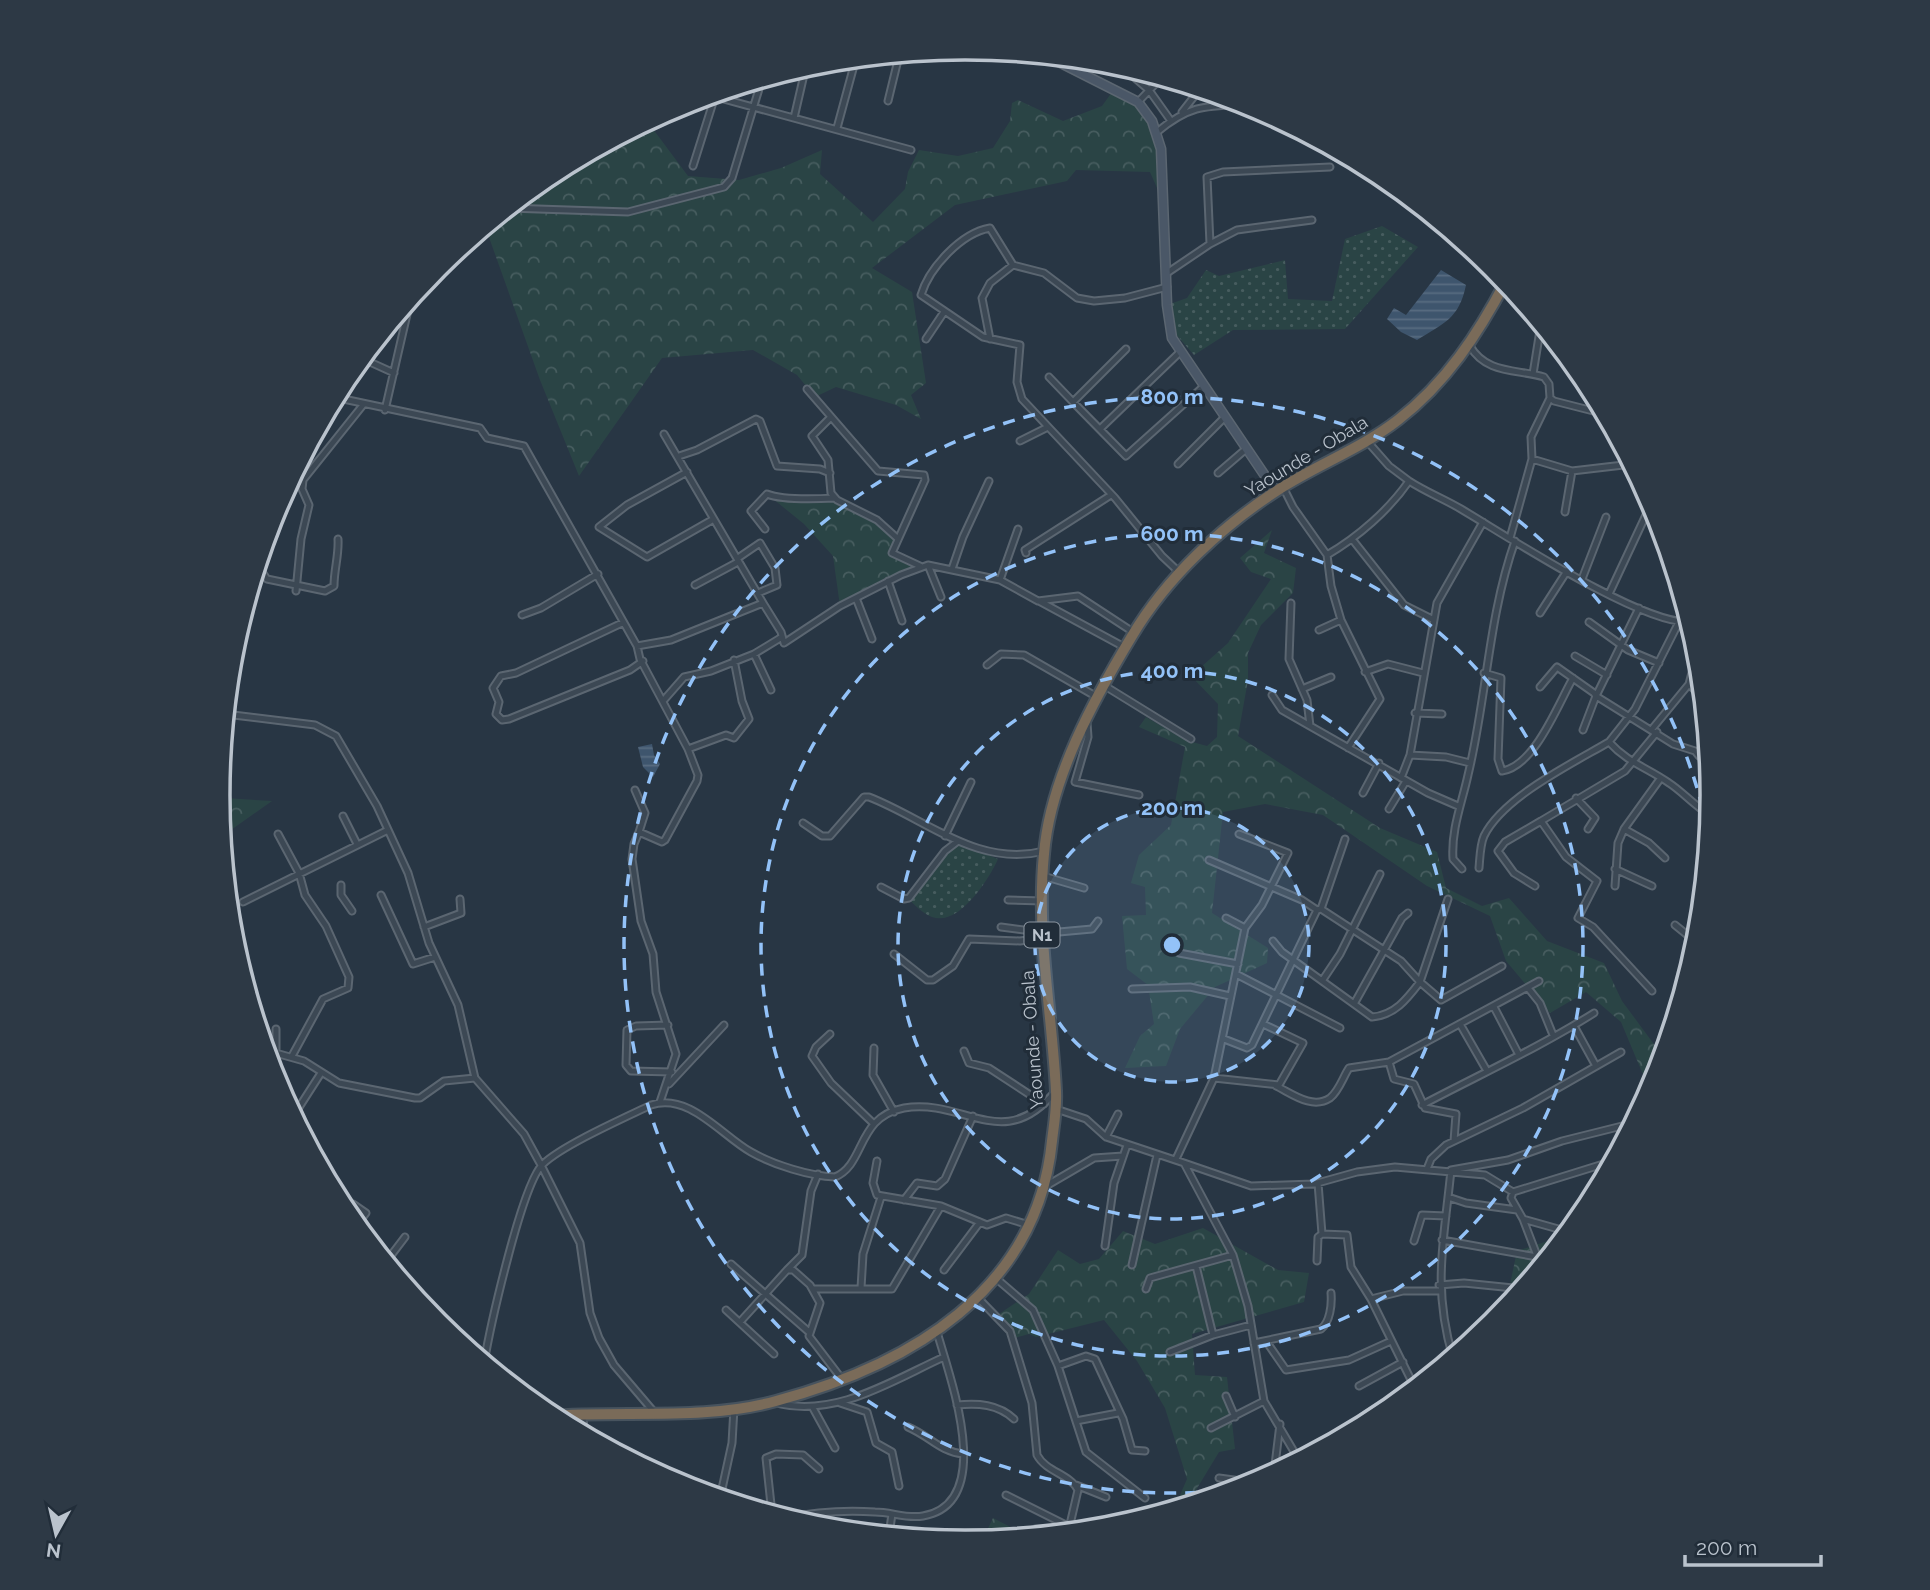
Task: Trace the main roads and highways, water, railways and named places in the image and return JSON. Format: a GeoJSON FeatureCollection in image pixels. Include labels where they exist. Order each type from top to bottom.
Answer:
{"type":"FeatureCollection","features":[{"type":"Feature","properties":{"kind":"highway","name":"Yaounde - Obala"},"geometry":{"type":"LineString","coordinates":[[568,1414],[734,1408],[774,1402],[890,1358],[937,1332],[978,1298],[997,1275],[1029,1224],[1045,1187],[1056,1109],[1056,1090],[1042,934],[1044,851],[1051,818],[1086,717],[1134,632],[1180,572],[1233,523],[1280,489],[1367,441],[1398,420],[1431,392],[1470,346],[1500,291]]}},
{"type":"Feature","properties":{"kind":"water"},"geometry":{"type":"Polygon","coordinates":[[[1441,270],[1466,285],[1463,296],[1449,319],[1417,340],[1401,332],[1387,319],[1394,308],[1406,315],[1441,270]]]}},
{"type":"Feature","properties":{"kind":"water"},"geometry":{"type":"Polygon","coordinates":[[[652,744],[654,755],[660,764],[653,777],[643,767],[638,747],[652,744]]]}}]}
